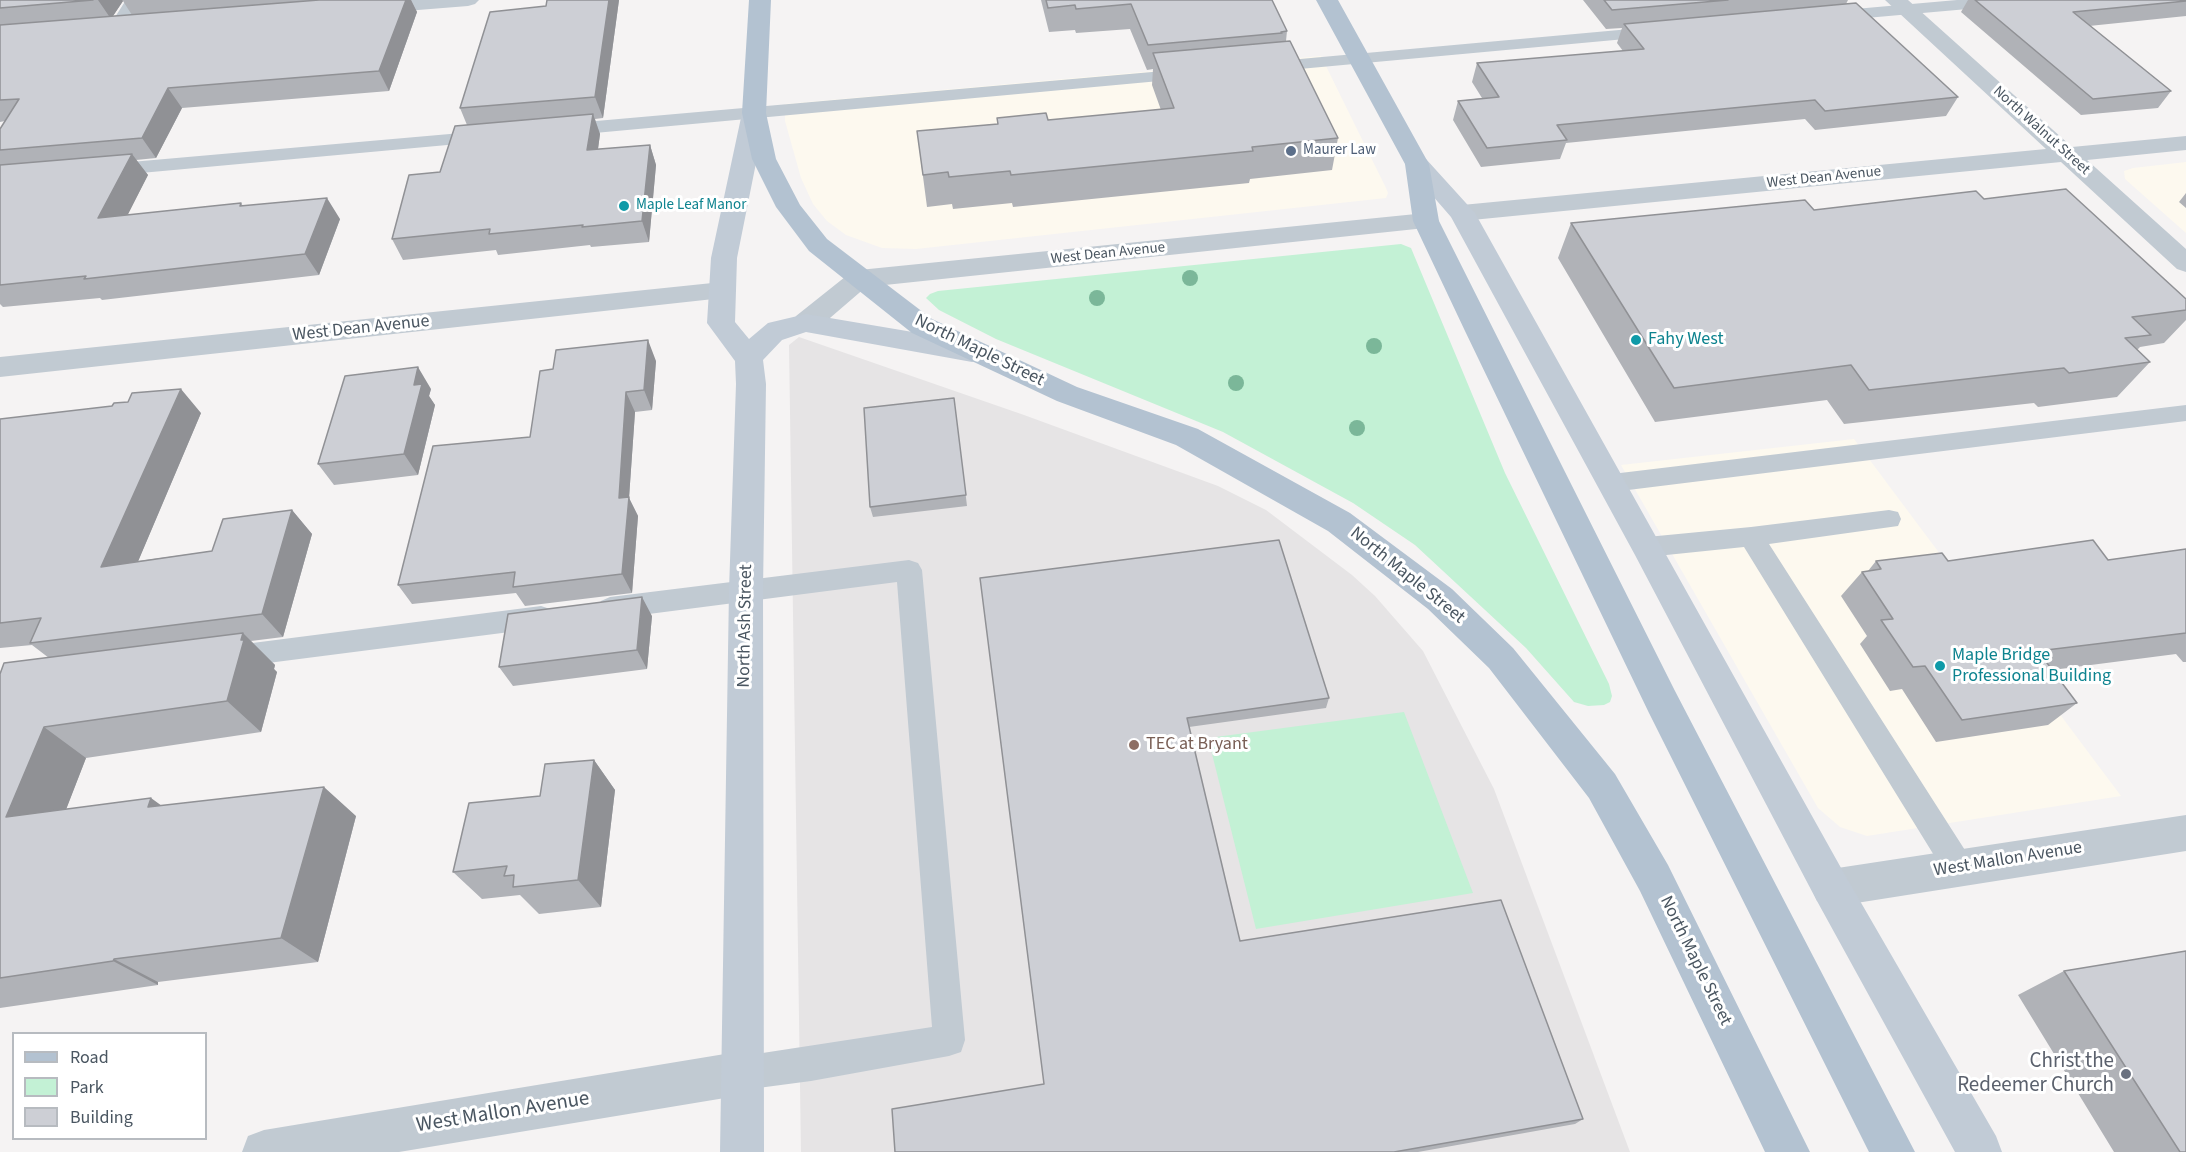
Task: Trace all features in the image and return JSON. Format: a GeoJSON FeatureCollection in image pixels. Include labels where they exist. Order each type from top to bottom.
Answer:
{"type":"FeatureCollection","features":[{"type":"Feature","properties":{"kind":"main road"},"geometry":{"type":"LineString","coordinates":[[760,0],[754,113],[764,159],[789,207],[818,246],[859,279]]}},
{"type":"Feature","properties":{"kind":"main road"},"geometry":{"type":"LineString","coordinates":[[1327,0],[1417,164],[1426,221],[1668,713],[1893,1152]]}},
{"type":"Feature","properties":{"kind":"main road","name":"North Maple Street"},"geometry":{"type":"LineString","coordinates":[[859,279],[922,327],[972,352],[1067,394],[1187,437],[1339,522],[1440,599],[1501,658],[1602,786],[1654,878],[1788,1152]]}},
{"type":"Feature","properties":{"kind":"street"},"geometry":{"type":"LineString","coordinates":[[351,9],[468,0]]}},
{"type":"Feature","properties":{"kind":"street","name":"North Walnut Street"},"geometry":{"type":"LineString","coordinates":[[1902,5],[2186,263]]}},
{"type":"Feature","properties":{"kind":"street"},"geometry":{"type":"LineString","coordinates":[[93,30],[140,26]]}},
{"type":"Feature","properties":{"kind":"street"},"geometry":{"type":"LineString","coordinates":[[754,113],[724,258],[721,323],[749,359],[763,338],[784,327],[806,323],[972,352]]}},
{"type":"Feature","properties":{"kind":"street","name":"West Dean Avenue"},"geometry":{"type":"LineString","coordinates":[[1462,213],[2186,143]]}},
{"type":"Feature","properties":{"kind":"street"},"geometry":{"type":"LineString","coordinates":[[1417,164],[1462,213],[1647,547],[1831,888],[1980,1152]]}},
{"type":"Feature","properties":{"kind":"street","name":"West Dean Avenue"},"geometry":{"type":"LineString","coordinates":[[859,279],[1426,221]]}},
{"type":"Feature","properties":{"kind":"street"},"geometry":{"type":"LineString","coordinates":[[806,323],[859,279]]}},
{"type":"Feature","properties":{"kind":"street","name":"West Dean Avenue"},"geometry":{"type":"LineString","coordinates":[[0,367],[722,291]]}},
{"type":"Feature","properties":{"kind":"street","name":"North Ash Street"},"geometry":{"type":"LineString","coordinates":[[742,1152],[746,590],[751,384],[749,359]]}},
{"type":"Feature","properties":{"kind":"street","name":"West Mallon Avenue"},"geometry":{"type":"LineString","coordinates":[[1831,888],[2186,833]]}},
{"type":"Feature","properties":{"kind":"street","name":"West Mallon Avenue"},"geometry":{"type":"LineString","coordinates":[[264,1152],[742,1073]]}},
{"type":"Feature","properties":{"kind":"lane"},"geometry":{"type":"LineString","coordinates":[[116,28],[134,0]]}},
{"type":"Feature","properties":{"kind":"lane"},"geometry":{"type":"LineString","coordinates":[[1819,18],[1902,5],[2013,0]]}},
{"type":"Feature","properties":{"kind":"lane"},"geometry":{"type":"LineString","coordinates":[[1249,68],[1664,31]]}},
{"type":"Feature","properties":{"kind":"lane"},"geometry":{"type":"LineString","coordinates":[[542,132],[1202,72]]}},
{"type":"Feature","properties":{"kind":"lane"},"geometry":{"type":"LineString","coordinates":[[94,171],[507,135]]}},
{"type":"Feature","properties":{"kind":"lane"},"geometry":{"type":"LineString","coordinates":[[1612,483],[2186,413]]}},
{"type":"Feature","properties":{"kind":"lane"},"geometry":{"type":"LineString","coordinates":[[1647,547],[1751,537],[1889,519]]}},
{"type":"Feature","properties":{"kind":"lane"},"geometry":{"type":"LineString","coordinates":[[1751,537],[1959,868]]}},
{"type":"Feature","properties":{"kind":"lane"},"geometry":{"type":"LineString","coordinates":[[200,661],[909,570],[949,1040],[811,1064],[742,1073]]}},
{"type":"Feature","properties":{"kind":"shaded area"},"geometry":{"type":"Polygon","coordinates":[[[1321,56],[1386,188],[1388,193],[1386,198],[916,249],[882,248],[846,235],[827,221],[813,204],[801,178],[785,121],[785,104],[1321,56]]]}},
{"type":"Feature","properties":{"kind":"shaded area"},"geometry":{"type":"Polygon","coordinates":[[[2186,162],[2186,233],[2125,179],[2124,171],[2186,162]]]}},
{"type":"Feature","properties":{"kind":"shaded area","name":"TEC at Bryant"},"geometry":{"type":"Polygon","coordinates":[[[799,337],[1024,415],[1218,486],[1266,510],[1352,575],[1375,596],[1423,651],[1494,789],[1630,1152],[801,1152],[789,345],[799,337]]]}},
{"type":"Feature","properties":{"kind":"shaded area"},"geometry":{"type":"Polygon","coordinates":[[[1854,439],[2121,796],[1867,836],[1840,827],[1818,808],[1621,465],[1854,439]]]}},
{"type":"Feature","properties":{"kind":"green space"},"geometry":{"type":"Polygon","coordinates":[[[1401,244],[1411,248],[1505,473],[1609,684],[1612,696],[1610,702],[1604,705],[1588,706],[1574,702],[1526,648],[1415,545],[1353,503],[1223,432],[996,339],[939,310],[926,298],[938,291],[1401,244]]]}},
{"type":"Feature","properties":{"kind":"green space"},"geometry":{"type":"Polygon","coordinates":[[[1404,712],[1473,893],[1256,929],[1208,738],[1404,712]]]}},
{"type":"Feature","properties":{"kind":"building"},"geometry":{"type":"Polygon","coordinates":[[[0,0],[93,0],[0,8],[0,0]]]}},
{"type":"Feature","properties":{"kind":"building"},"geometry":{"type":"Polygon","coordinates":[[[319,0],[406,0],[379,71],[168,88],[142,138],[0,150],[0,129],[19,99],[0,100],[0,25],[319,0]]]}},
{"type":"Feature","properties":{"kind":"building"},"geometry":{"type":"Polygon","coordinates":[[[547,0],[609,0],[595,97],[460,108],[490,12],[546,6],[547,0]]]}},
{"type":"Feature","properties":{"kind":"building"},"geometry":{"type":"Polygon","coordinates":[[[1046,0],[1272,0],[1287,31],[1148,45],[1131,4],[1076,9],[1075,5],[1048,8],[1046,0]]]}},
{"type":"Feature","properties":{"kind":"building"},"geometry":{"type":"Polygon","coordinates":[[[1604,0],[1728,0],[1612,10],[1604,0]]]}},
{"type":"Feature","properties":{"kind":"building"},"geometry":{"type":"Polygon","coordinates":[[[1975,0],[2186,0],[2073,12],[2171,91],[2093,99],[1975,0]]]}},
{"type":"Feature","properties":{"kind":"building"},"geometry":{"type":"Polygon","coordinates":[[[1856,3],[1958,97],[1825,111],[1815,100],[1557,125],[1567,140],[1487,148],[1458,101],[1499,97],[1477,63],[1644,49],[1624,24],[1856,3]]]}},
{"type":"Feature","properties":{"kind":"building"},"geometry":{"type":"Polygon","coordinates":[[[1290,41],[1338,138],[1252,147],[1253,151],[1011,175],[1010,171],[949,177],[948,172],[923,175],[917,131],[998,124],[997,118],[1046,113],[1048,120],[1174,108],[1153,53],[1290,41]]]}},
{"type":"Feature","properties":{"kind":"building"},"geometry":{"type":"Polygon","coordinates":[[[593,114],[587,150],[650,145],[642,221],[489,234],[490,229],[392,239],[409,175],[440,172],[455,126],[593,114]]]}},
{"type":"Feature","properties":{"kind":"building"},"geometry":{"type":"Polygon","coordinates":[[[132,154],[98,218],[241,203],[240,206],[327,198],[305,254],[84,279],[86,276],[0,285],[0,165],[132,154]]]}},
{"type":"Feature","properties":{"kind":"building"},"geometry":{"type":"Polygon","coordinates":[[[2066,189],[2186,299],[2186,310],[2132,317],[2151,335],[2125,338],[2150,362],[2069,373],[2064,368],[1869,390],[1851,365],[1674,388],[1571,223],[1805,200],[1814,210],[1976,191],[1984,199],[2066,189]]]}},
{"type":"Feature","properties":{"kind":"building"},"geometry":{"type":"Polygon","coordinates":[[[648,340],[644,390],[626,392],[619,498],[629,497],[622,574],[513,587],[515,572],[398,585],[433,446],[530,437],[540,371],[553,369],[556,350],[648,340]]]}},
{"type":"Feature","properties":{"kind":"building"},"geometry":{"type":"Polygon","coordinates":[[[418,367],[414,385],[422,384],[404,454],[318,464],[345,376],[418,367]]]}},
{"type":"Feature","properties":{"kind":"building"},"geometry":{"type":"Polygon","coordinates":[[[181,389],[101,567],[212,551],[223,519],[292,510],[262,614],[30,643],[41,618],[0,623],[0,419],[112,406],[114,403],[128,402],[132,393],[181,389]]]}},
{"type":"Feature","properties":{"kind":"building"},"geometry":{"type":"Polygon","coordinates":[[[954,398],[966,495],[870,507],[864,408],[954,398]]]}},
{"type":"Feature","properties":{"kind":"building"},"geometry":{"type":"Polygon","coordinates":[[[1279,540],[1329,698],[1187,718],[1240,941],[1501,900],[1583,1119],[1394,1152],[895,1152],[892,1109],[1044,1084],[980,578],[1279,540]]]}},
{"type":"Feature","properties":{"kind":"building"},"geometry":{"type":"Polygon","coordinates":[[[2093,540],[2108,560],[2186,549],[2186,633],[2038,651],[2077,703],[1962,720],[1925,666],[1913,667],[1881,620],[1893,619],[1862,572],[1881,569],[1876,561],[1942,553],[1948,561],[2093,540]]]}},
{"type":"Feature","properties":{"kind":"building"},"geometry":{"type":"Polygon","coordinates":[[[642,597],[637,650],[499,667],[508,614],[642,597]]]}},
{"type":"Feature","properties":{"kind":"building"},"geometry":{"type":"Polygon","coordinates":[[[243,633],[241,640],[244,640],[227,701],[44,727],[6,817],[151,798],[148,807],[324,787],[281,938],[114,959],[113,961],[0,978],[0,674],[4,663],[243,633]]]}},
{"type":"Feature","properties":{"kind":"building"},"geometry":{"type":"Polygon","coordinates":[[[594,760],[578,880],[513,887],[514,875],[504,876],[507,866],[453,872],[469,803],[540,796],[545,764],[594,760]]]}},
{"type":"Feature","properties":{"kind":"building"},"geometry":{"type":"Polygon","coordinates":[[[2186,951],[2186,1152],[2180,1152],[2064,971],[2186,951]]]}},
{"type":"Feature","properties":{"kind":"place","name":"Maurer Law"},"geometry":{"type":"Point","coordinates":[1291,151]}},
{"type":"Feature","properties":{"kind":"place","name":"Maple Leaf Manor"},"geometry":{"type":"Point","coordinates":[624,206]}},
{"type":"Feature","properties":{"kind":"place","name":"Fahy West"},"geometry":{"type":"Point","coordinates":[1636,340]}},
{"type":"Feature","properties":{"kind":"place","name":"Maple Bridge Professional Building"},"geometry":{"type":"Point","coordinates":[1940,666]}},
{"type":"Feature","properties":{"kind":"place","name":"TEC at Bryant"},"geometry":{"type":"Point","coordinates":[1134,745]}},
{"type":"Feature","properties":{"kind":"place","name":"Christ the Redeemer Church"},"geometry":{"type":"Point","coordinates":[2126,1074]}}]}
